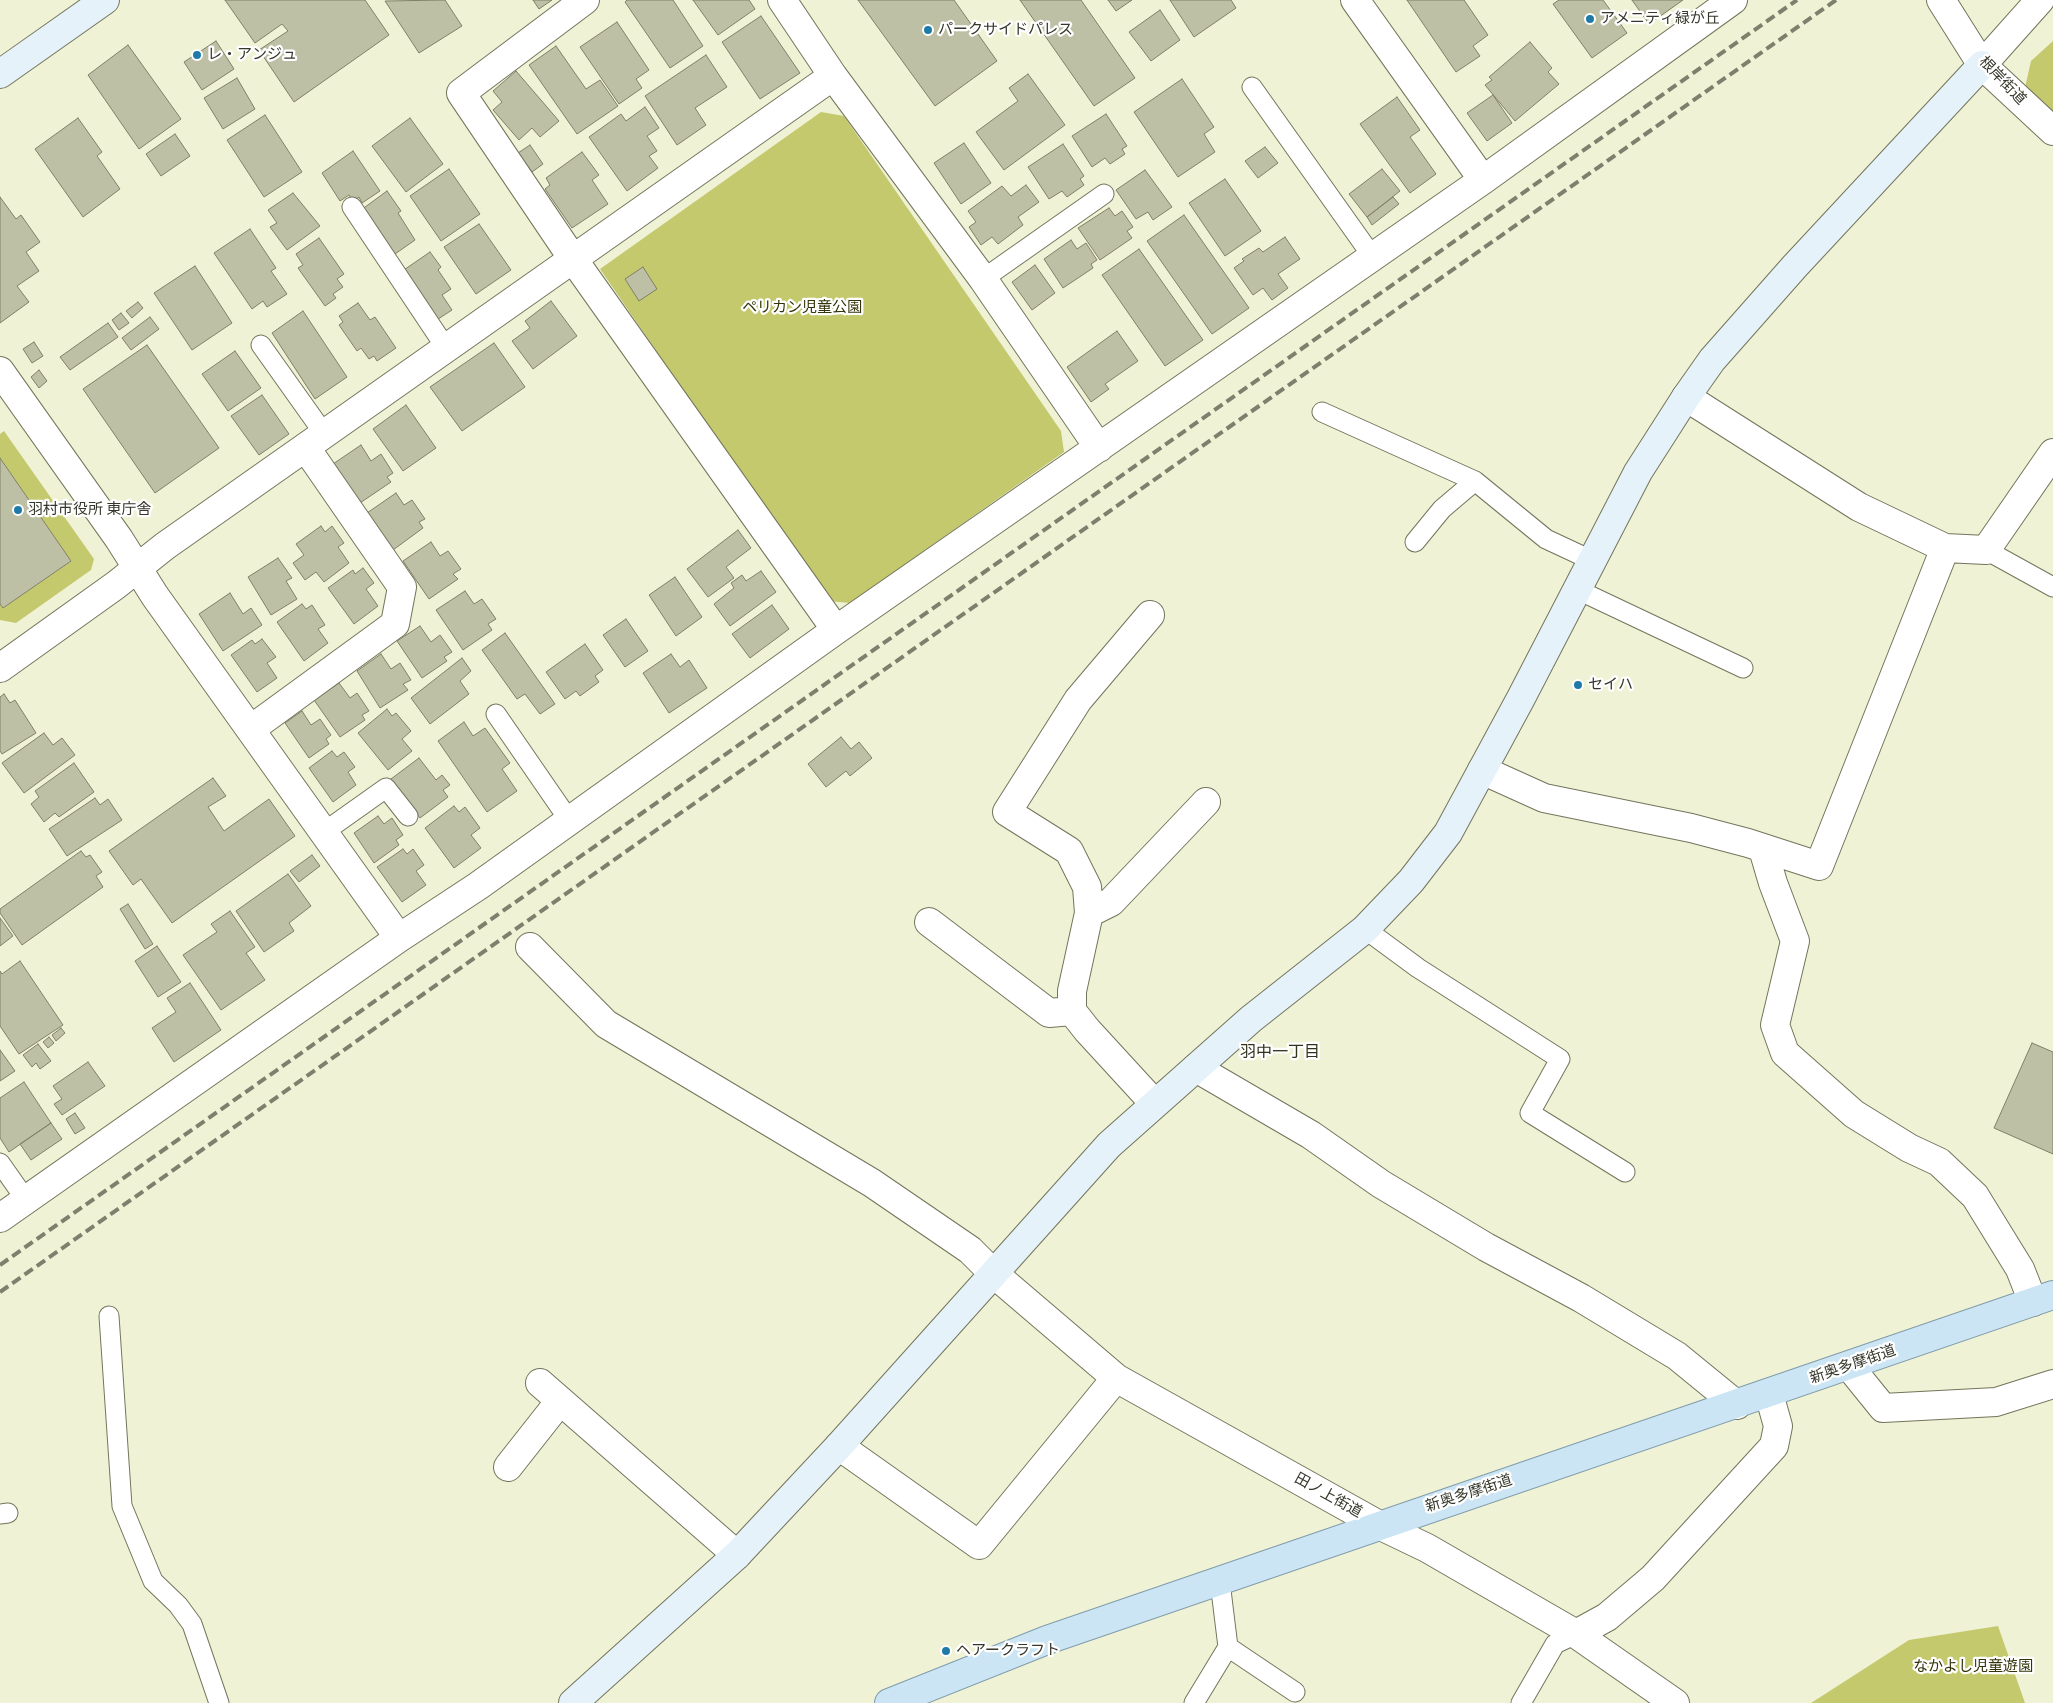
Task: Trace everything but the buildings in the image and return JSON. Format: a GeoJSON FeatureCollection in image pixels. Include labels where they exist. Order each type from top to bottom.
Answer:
{"type":"FeatureCollection","features":[{"type":"Feature","properties":{"kind":"main road","name":"新奥多摩街道"},"geometry":{"type":"LineString","coordinates":[[889,1703],[1047,1640],[1220,1582],[1378,1524],[1737,1405],[2043,1299]]}},
{"type":"Feature","properties":{"kind":"street"},"geometry":{"type":"LineString","coordinates":[[0,74],[105,0]]}},
{"type":"Feature","properties":{"kind":"street"},"geometry":{"type":"LineString","coordinates":[[585,0],[461,94],[573,259],[836,630]]}},
{"type":"Feature","properties":{"kind":"street"},"geometry":{"type":"LineString","coordinates":[[782,0],[833,76],[984,278],[1099,448]]}},
{"type":"Feature","properties":{"kind":"street"},"geometry":{"type":"LineString","coordinates":[[1355,0],[1483,180]]}},
{"type":"Feature","properties":{"kind":"street"},"geometry":{"type":"LineString","coordinates":[[0,1218],[400,938],[478,886],[836,630],[1483,180],[1733,0]]}},
{"type":"Feature","properties":{"kind":"street","name":"根岸街道"},"geometry":{"type":"LineString","coordinates":[[1941,0],[1982,64],[2053,131]]}},
{"type":"Feature","properties":{"kind":"street"},"geometry":{"type":"LineString","coordinates":[[573,1703],[737,1555],[838,1446],[1109,1145],[1154,1103],[1251,1019],[1365,929],[1410,881],[1448,833],[1638,472],[1712,360],[1795,266],[2040,0]]}},
{"type":"Feature","properties":{"kind":"street"},"geometry":{"type":"LineString","coordinates":[[0,668],[138,568],[165,546],[833,76]]}},
{"type":"Feature","properties":{"kind":"street"},"geometry":{"type":"LineString","coordinates":[[5,389],[138,568],[154,596],[400,938]]}},
{"type":"Feature","properties":{"kind":"street"},"geometry":{"type":"LineString","coordinates":[[1686,397],[1859,507],[1945,548],[1986,550],[2053,454]]}},
{"type":"Feature","properties":{"kind":"street"},"geometry":{"type":"LineString","coordinates":[[251,729],[396,624],[402,587],[315,442]]}},
{"type":"Feature","properties":{"kind":"street"},"geometry":{"type":"LineString","coordinates":[[1482,770],[1544,798],[1691,828],[1748,843],[1763,850],[1819,866],[1945,548]]}},
{"type":"Feature","properties":{"kind":"street"},"geometry":{"type":"LineString","coordinates":[[1150,614],[1078,700],[1007,812],[1069,851],[1087,887],[1089,913],[1072,991],[1072,1011],[1154,1103]]}},
{"type":"Feature","properties":{"kind":"street"},"geometry":{"type":"LineString","coordinates":[[1089,913],[1111,902],[1206,802]]}},
{"type":"Feature","properties":{"kind":"street"},"geometry":{"type":"LineString","coordinates":[[1763,850],[1773,883],[1795,941],[1775,1025],[1784,1053],[1854,1114],[1909,1148],[1939,1162],[1974,1196],[2020,1269],[2043,1299]]}},
{"type":"Feature","properties":{"kind":"street"},"geometry":{"type":"LineString","coordinates":[[929,922],[1049,1013],[1072,1011]]}},
{"type":"Feature","properties":{"kind":"street","name":"田ノ上街道"},"geometry":{"type":"LineString","coordinates":[[530,947],[606,1024],[872,1183],[970,1250],[1116,1378],[1378,1524],[1427,1548],[1576,1634],[1675,1703]]}},
{"type":"Feature","properties":{"kind":"street"},"geometry":{"type":"LineString","coordinates":[[1196,1068],[1311,1135],[1381,1184],[1486,1247],[1581,1298],[1677,1356],[1737,1405]]}},
{"type":"Feature","properties":{"kind":"street"},"geometry":{"type":"LineString","coordinates":[[1849,1366],[1883,1408],[1996,1402],[2053,1384]]}},
{"type":"Feature","properties":{"kind":"street"},"geometry":{"type":"LineString","coordinates":[[838,1446],[979,1545],[1116,1378]]}},
{"type":"Feature","properties":{"kind":"street"},"geometry":{"type":"LineString","coordinates":[[508,1468],[550,1392],[737,1555]]}},
{"type":"Feature","properties":{"kind":"street"},"geometry":{"type":"LineString","coordinates":[[1576,1634],[1607,1617],[1653,1578],[1774,1446],[1778,1426],[1769,1394]]}},
{"type":"Feature","properties":{"kind":"lane"},"geometry":{"type":"LineString","coordinates":[[1252,87],[1372,256]]}},
{"type":"Feature","properties":{"kind":"lane"},"geometry":{"type":"LineString","coordinates":[[984,278],[1104,194]]}},
{"type":"Feature","properties":{"kind":"lane"},"geometry":{"type":"LineString","coordinates":[[352,207],[446,348]]}},
{"type":"Feature","properties":{"kind":"lane"},"geometry":{"type":"LineString","coordinates":[[261,345],[315,442]]}},
{"type":"Feature","properties":{"kind":"lane"},"geometry":{"type":"LineString","coordinates":[[1322,412],[1475,481],[1546,539],[1591,560]]}},
{"type":"Feature","properties":{"kind":"lane"},"geometry":{"type":"LineString","coordinates":[[1415,542],[1442,509],[1475,481]]}},
{"type":"Feature","properties":{"kind":"lane"},"geometry":{"type":"LineString","coordinates":[[1986,550],[2053,587]]}},
{"type":"Feature","properties":{"kind":"lane"},"geometry":{"type":"LineString","coordinates":[[1576,589],[1743,668]]}},
{"type":"Feature","properties":{"kind":"lane"},"geometry":{"type":"LineString","coordinates":[[496,714],[569,820]]}},
{"type":"Feature","properties":{"kind":"lane"},"geometry":{"type":"LineString","coordinates":[[324,832],[386,788],[408,816]]}},
{"type":"Feature","properties":{"kind":"lane"},"geometry":{"type":"LineString","coordinates":[[1365,929],[1418,968],[1560,1060],[1530,1113],[1625,1172]]}},
{"type":"Feature","properties":{"kind":"lane"},"geometry":{"type":"LineString","coordinates":[[0,1163],[26,1200]]}},
{"type":"Feature","properties":{"kind":"lane"},"geometry":{"type":"LineString","coordinates":[[109,1316],[122,1506],[153,1581],[178,1605],[192,1624],[219,1703]]}},
{"type":"Feature","properties":{"kind":"lane"},"geometry":{"type":"LineString","coordinates":[[1194,1703],[1228,1647],[1220,1582]]}},
{"type":"Feature","properties":{"kind":"lane"},"geometry":{"type":"LineString","coordinates":[[1521,1703],[1554,1644],[1576,1634]]}},
{"type":"Feature","properties":{"kind":"lane"},"geometry":{"type":"LineString","coordinates":[[1228,1647],[1295,1692]]}},
{"type":"Feature","properties":{"kind":"green space"},"geometry":{"type":"Polygon","coordinates":[[[2053,41],[2053,121],[2023,96],[2031,61],[2053,41]]]}},
{"type":"Feature","properties":{"kind":"green space","name":"ペリカン児童公園"},"geometry":{"type":"Polygon","coordinates":[[[821,112],[844,116],[1061,431],[1064,452],[850,603],[828,601],[600,269],[821,112]]]}},
{"type":"Feature","properties":{"kind":"green space"},"geometry":{"type":"Polygon","coordinates":[[[4,431],[94,559],[91,570],[16,623],[0,620],[0,604],[3,608],[71,561],[0,458],[0,434],[4,431]]]}},
{"type":"Feature","properties":{"kind":"green space","name":"なかよし児童遊園"},"geometry":{"type":"Polygon","coordinates":[[[1998,1626],[2025,1703],[1811,1703],[1909,1640],[1998,1626]]]}},
{"type":"Feature","properties":{"kind":"railway"},"geometry":{"type":"LineString","coordinates":[[0,1265],[1797,0]]}},
{"type":"Feature","properties":{"kind":"railway"},"geometry":{"type":"LineString","coordinates":[[0,1292],[1836,0]]}},
{"type":"Feature","properties":{"kind":"place","name":"アメニティ緑が丘"},"geometry":{"type":"Point","coordinates":[1590,19]}},
{"type":"Feature","properties":{"kind":"place","name":"パークサイドパレス"},"geometry":{"type":"Point","coordinates":[928,30]}},
{"type":"Feature","properties":{"kind":"place","name":"レ・アンジュ"},"geometry":{"type":"Point","coordinates":[197,55]}},
{"type":"Feature","properties":{"kind":"place","name":"羽村市役所 東庁舎"},"geometry":{"type":"Point","coordinates":[18,510]}},
{"type":"Feature","properties":{"kind":"place","name":"セイハ"},"geometry":{"type":"Point","coordinates":[1578,685]}},
{"type":"Feature","properties":{"kind":"place","name":"ヘアークラフト"},"geometry":{"type":"Point","coordinates":[946,1651]}},
{"type":"Feature","properties":{"kind":"district","name":"羽中一丁目"},"geometry":{"type":"Point","coordinates":[1280,1053]}}]}
